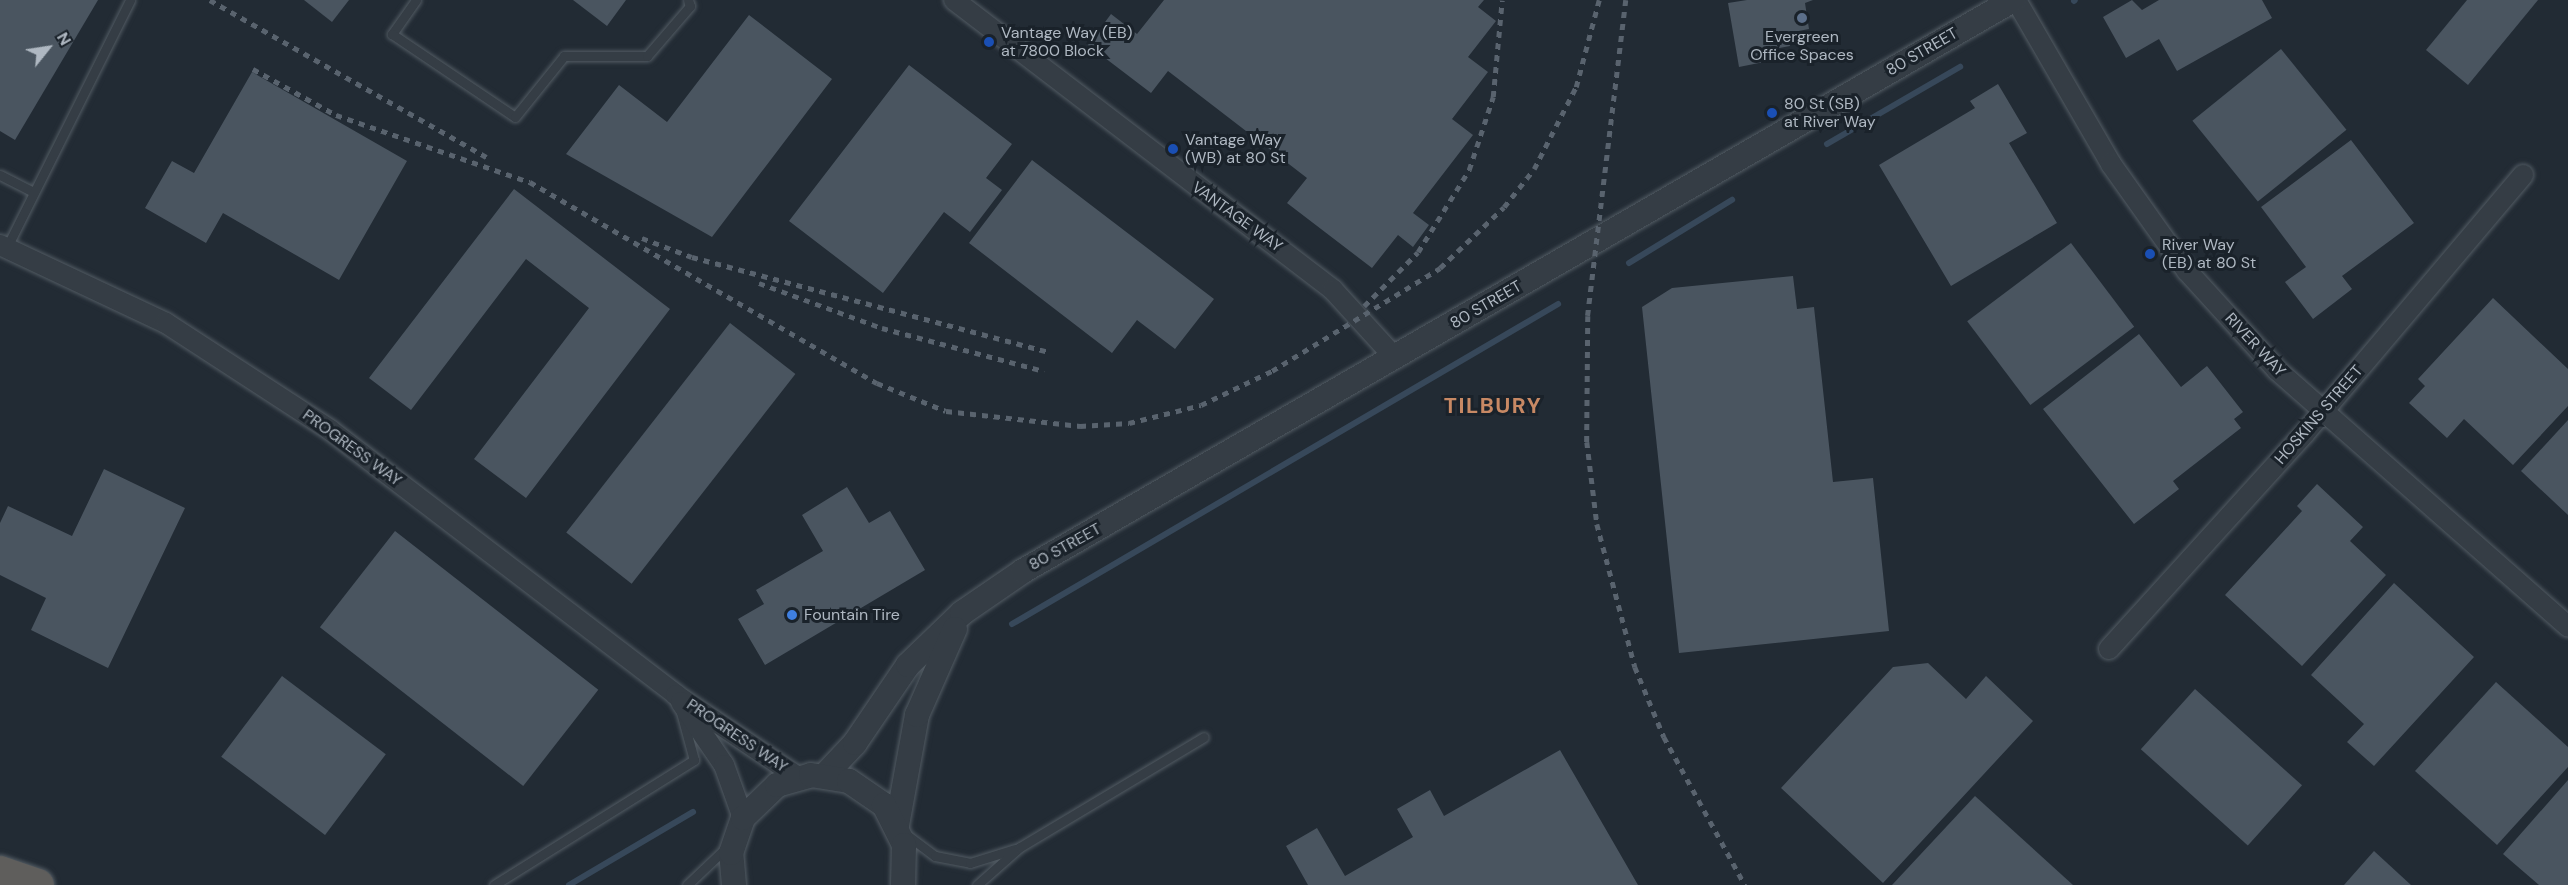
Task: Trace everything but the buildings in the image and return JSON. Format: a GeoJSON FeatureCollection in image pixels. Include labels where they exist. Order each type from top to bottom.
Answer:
{"type":"FeatureCollection","features":[{"type":"Feature","properties":{"kind":"highway"},"geometry":{"type":"LineString","coordinates":[[0,872],[38,885]]}},
{"type":"Feature","properties":{"kind":"street","name":"VANTAGE WAY"},"geometry":{"type":"LineString","coordinates":[[954,0],[1333,290],[1395,358]]}},
{"type":"Feature","properties":{"kind":"street","name":"80 STREET"},"geometry":{"type":"LineString","coordinates":[[825,775],[855,743],[908,665],[962,614],[1023,571],[2014,0]]}},
{"type":"Feature","properties":{"kind":"street","name":"RIVER WAY"},"geometry":{"type":"LineString","coordinates":[[2014,0],[2111,165],[2187,271],[2277,370],[2568,627]]}},
{"type":"Feature","properties":{"kind":"street","name":"HOSKINS STREET"},"geometry":{"type":"LineString","coordinates":[[2109,649],[2323,411],[2523,175]]}},
{"type":"Feature","properties":{"kind":"street","name":"PROGRESS WAY"},"geometry":{"type":"LineString","coordinates":[[3,246],[166,323],[330,430],[676,695],[798,777]]}},
{"type":"Feature","properties":{"kind":"street"},"geometry":{"type":"LineString","coordinates":[[898,827],[918,715],[962,614]]}},
{"type":"Feature","properties":{"kind":"street","name":"PROGRESS WAY"},"geometry":{"type":"LineString","coordinates":[[676,695],[724,765],[738,829]]}},
{"type":"Feature","properties":{"kind":"street"},"geometry":{"type":"LineString","coordinates":[[734,885],[738,829],[758,799],[798,777],[825,775],[868,790],[898,827],[904,845],[903,885]]}},
{"type":"Feature","properties":{"kind":"lane"},"geometry":{"type":"LineString","coordinates":[[3,246],[33,192],[130,0]]}},
{"type":"Feature","properties":{"kind":"lane"},"geometry":{"type":"LineString","coordinates":[[416,0],[392,34],[515,117],[564,56],[646,56],[690,6],[688,0]]}},
{"type":"Feature","properties":{"kind":"lane"},"geometry":{"type":"LineString","coordinates":[[0,175],[33,192]]}},
{"type":"Feature","properties":{"kind":"lane"},"geometry":{"type":"LineString","coordinates":[[494,885],[693,760],[676,695]]}},
{"type":"Feature","properties":{"kind":"lane"},"geometry":{"type":"LineString","coordinates":[[977,885],[1020,847],[1204,737]]}},
{"type":"Feature","properties":{"kind":"lane"},"geometry":{"type":"LineString","coordinates":[[898,827],[935,856],[970,863],[1020,847]]}},
{"type":"Feature","properties":{"kind":"lane"},"geometry":{"type":"LineString","coordinates":[[687,885],[738,829]]}},
{"type":"Feature","properties":{"kind":"waterway"},"geometry":{"type":"LineString","coordinates":[[1827,144],[1960,67]]}},
{"type":"Feature","properties":{"kind":"waterway"},"geometry":{"type":"LineString","coordinates":[[1629,263],[1732,200]]}},
{"type":"Feature","properties":{"kind":"waterway"},"geometry":{"type":"LineString","coordinates":[[1012,624],[1558,304]]}},
{"type":"Feature","properties":{"kind":"waterway"},"geometry":{"type":"LineString","coordinates":[[569,885],[693,812]]}},
{"type":"Feature","properties":{"kind":"railway"},"geometry":{"type":"LineString","coordinates":[[210,0],[486,157]]}},
{"type":"Feature","properties":{"kind":"railway"},"geometry":{"type":"LineString","coordinates":[[1364,306],[1418,252],[1469,170],[1493,97],[1502,0]]}},
{"type":"Feature","properties":{"kind":"railway"},"geometry":{"type":"LineString","coordinates":[[253,69],[336,115],[530,182],[877,383],[946,411],[1080,426],[1129,423],[1201,405],[1272,371],[1440,268],[1504,207],[1534,169],[1576,87],[1599,0]]}},
{"type":"Feature","properties":{"kind":"railway"},"geometry":{"type":"LineString","coordinates":[[1626,0],[1588,316],[1587,442],[1597,524],[1635,667],[1664,737],[1745,885]]}},
{"type":"Feature","properties":{"kind":"railway"},"geometry":{"type":"LineString","coordinates":[[642,238],[692,257],[1049,352]]}},
{"type":"Feature","properties":{"kind":"railway"},"geometry":{"type":"LineString","coordinates":[[759,283],[882,328],[1044,371]]}},
{"type":"Feature","properties":{"kind":"place","name":"Evergreen Office Spaces"},"geometry":{"type":"Point","coordinates":[1802,18]}},
{"type":"Feature","properties":{"kind":"place","name":"Vantage Way (EB) at 7800 Block"},"geometry":{"type":"Point","coordinates":[989,42]}},
{"type":"Feature","properties":{"kind":"place","name":"80 St (SB) at River Way"},"geometry":{"type":"Point","coordinates":[1772,113]}},
{"type":"Feature","properties":{"kind":"place","name":"Vantage Way (WB) at 80 St"},"geometry":{"type":"Point","coordinates":[1173,149]}},
{"type":"Feature","properties":{"kind":"place","name":"River Way (EB) at 80 St"},"geometry":{"type":"Point","coordinates":[2150,254]}},
{"type":"Feature","properties":{"kind":"place","name":"Fountain Tire"},"geometry":{"type":"Point","coordinates":[792,615]}},
{"type":"Feature","properties":{"kind":"district","name":"TILBURY"},"geometry":{"type":"Point","coordinates":[1493,406]}}]}
